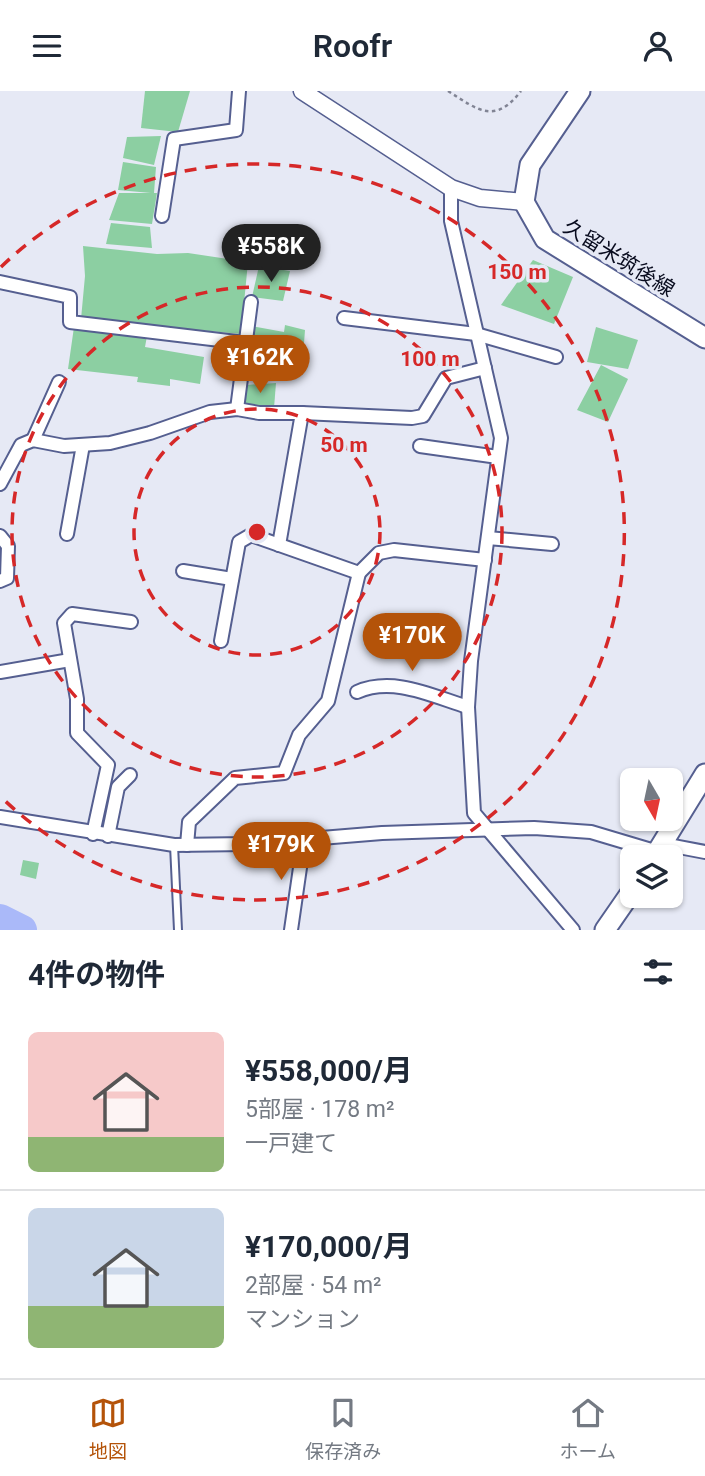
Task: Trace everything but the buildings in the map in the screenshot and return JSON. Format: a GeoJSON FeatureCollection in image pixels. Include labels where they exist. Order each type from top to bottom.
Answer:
{"type":"FeatureCollection","features":[{"type":"Feature","properties":{"kind":"main road"},"geometry":{"type":"LineString","coordinates":[[524,202],[530,166],[580,91]]}},
{"type":"Feature","properties":{"kind":"main road","name":"久留米筑後線"},"geometry":{"type":"LineString","coordinates":[[524,202],[545,239],[705,338]]}},
{"type":"Feature","properties":{"kind":"main road"},"geometry":{"type":"LineString","coordinates":[[662,845],[705,774]]}},
{"type":"Feature","properties":{"kind":"main road"},"geometry":{"type":"LineString","coordinates":[[605,930],[620,908]]}},
{"type":"Feature","properties":{"kind":"street"},"geometry":{"type":"LineString","coordinates":[[162,216],[174,139],[236,130],[239,91]]}},
{"type":"Feature","properties":{"kind":"street"},"geometry":{"type":"LineString","coordinates":[[302,91],[451,188],[480,198],[524,202]]}},
{"type":"Feature","properties":{"kind":"street"},"geometry":{"type":"LineString","coordinates":[[451,188],[451,222],[501,438],[468,707],[474,813],[573,930]]}},
{"type":"Feature","properties":{"kind":"street"},"geometry":{"type":"LineString","coordinates":[[0,282],[70,297],[70,322],[245,343]]}},
{"type":"Feature","properties":{"kind":"street"},"geometry":{"type":"LineString","coordinates":[[237,409],[251,302]]}},
{"type":"Feature","properties":{"kind":"street"},"geometry":{"type":"LineString","coordinates":[[344,318],[477,335],[556,357]]}},
{"type":"Feature","properties":{"kind":"street"},"geometry":{"type":"LineString","coordinates":[[0,484],[21,445],[33,440],[64,446],[110,443],[150,433],[210,411],[237,409],[259,413],[412,418],[423,415],[446,378],[485,368]]}},
{"type":"Feature","properties":{"kind":"street"},"geometry":{"type":"LineString","coordinates":[[33,440],[58,382]]}},
{"type":"Feature","properties":{"kind":"street"},"geometry":{"type":"LineString","coordinates":[[279,545],[302,414]]}},
{"type":"Feature","properties":{"kind":"street"},"geometry":{"type":"LineString","coordinates":[[67,534],[83,445]]}},
{"type":"Feature","properties":{"kind":"street"},"geometry":{"type":"LineString","coordinates":[[420,446],[498,457]]}},
{"type":"Feature","properties":{"kind":"street"},"geometry":{"type":"LineString","coordinates":[[221,641],[239,542],[251,535],[359,573]]}},
{"type":"Feature","properties":{"kind":"street"},"geometry":{"type":"LineString","coordinates":[[0,536],[8,546],[7,578],[0,581]]}},
{"type":"Feature","properties":{"kind":"street"},"geometry":{"type":"LineString","coordinates":[[488,538],[552,544]]}},
{"type":"Feature","properties":{"kind":"street"},"geometry":{"type":"LineString","coordinates":[[180,845],[189,822],[235,778],[284,772],[299,735],[328,701],[359,573],[379,553],[394,550],[485,560]]}},
{"type":"Feature","properties":{"kind":"street"},"geometry":{"type":"LineString","coordinates":[[183,571],[232,579]]}},
{"type":"Feature","properties":{"kind":"street"},"geometry":{"type":"LineString","coordinates":[[93,834],[108,765],[77,733],[77,699],[64,623],[72,614],[131,622]]}},
{"type":"Feature","properties":{"kind":"street"},"geometry":{"type":"LineString","coordinates":[[0,672],[70,660]]}},
{"type":"Feature","properties":{"kind":"street"},"geometry":{"type":"LineString","coordinates":[[357,692],[373,685],[391,684],[468,707]]}},
{"type":"Feature","properties":{"kind":"street"},"geometry":{"type":"LineString","coordinates":[[108,837],[118,787],[130,775]]}},
{"type":"Feature","properties":{"kind":"street"},"geometry":{"type":"LineString","coordinates":[[0,817],[108,837],[180,845],[485,829],[591,832],[637,845]]}},
{"type":"Feature","properties":{"kind":"street"},"geometry":{"type":"LineString","coordinates":[[291,930],[304,840]]}},
{"type":"Feature","properties":{"kind":"street"},"geometry":{"type":"LineString","coordinates":[[683,852],[705,852]]}},
{"type":"Feature","properties":{"kind":"lane"},"geometry":{"type":"LineString","coordinates":[[178,930],[180,845]]}},
{"type":"Feature","properties":{"kind":"path"},"geometry":{"type":"LineString","coordinates":[[448,91],[478,110],[498,111],[509,107],[521,91]]}},
{"type":"Feature","properties":{"kind":"waterway"},"geometry":{"type":"LineString","coordinates":[[0,919],[22,930]]}}]}
